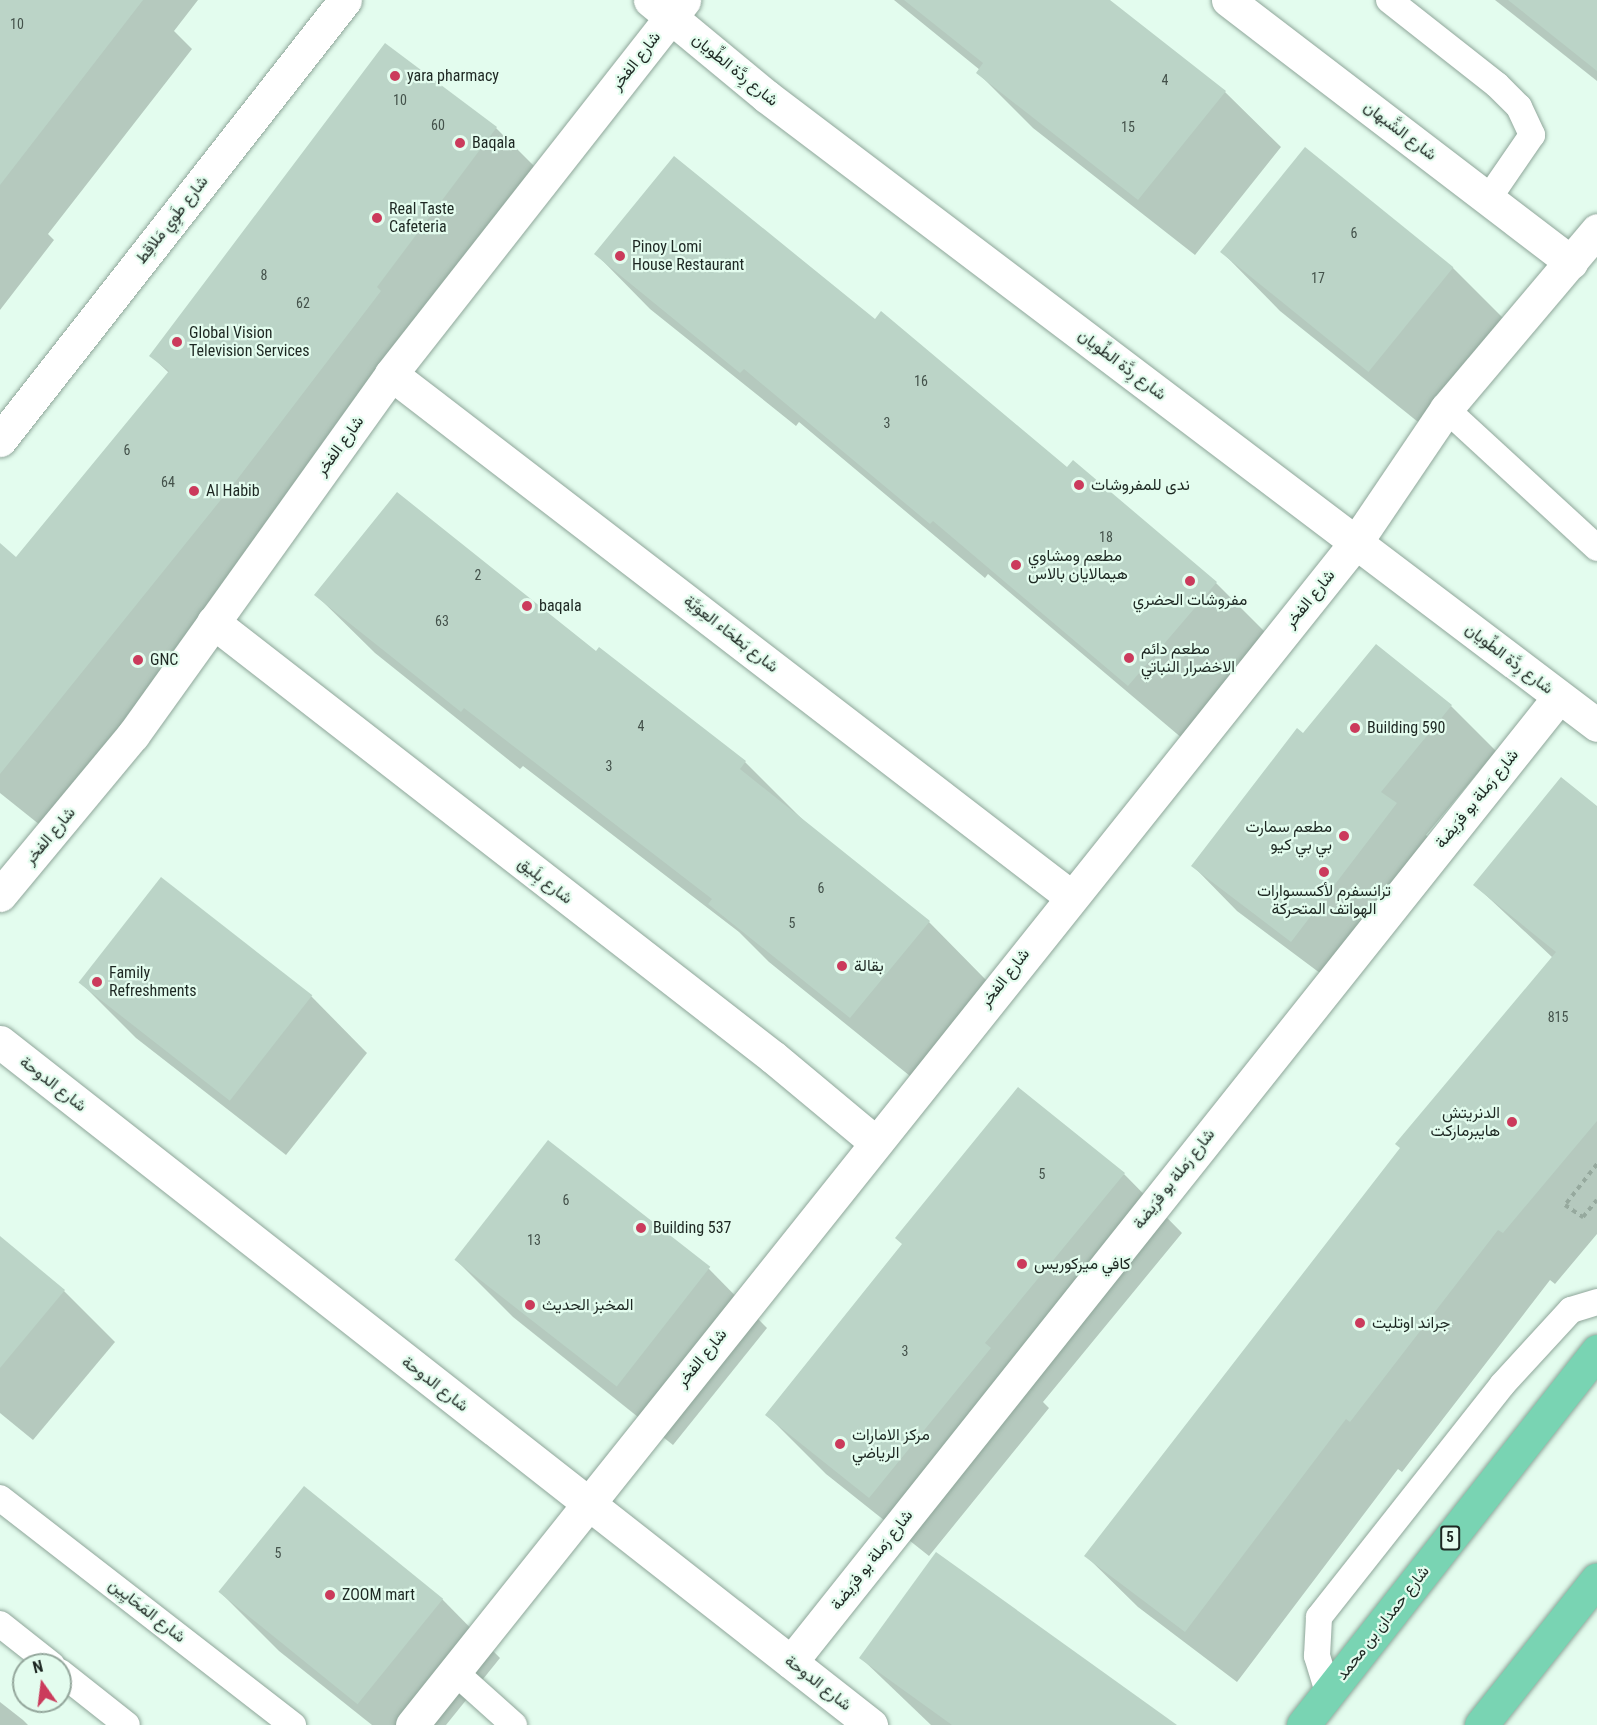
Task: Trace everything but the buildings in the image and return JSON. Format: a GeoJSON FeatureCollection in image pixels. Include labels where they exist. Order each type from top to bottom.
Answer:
{"type":"FeatureCollection","features":[{"type":"Feature","properties":{"kind":"main road","name":"شارع حمدان بن محمد"},"geometry":{"type":"LineString","coordinates":[[1303,1725],[1597,1351]]}},
{"type":"Feature","properties":{"kind":"main road"},"geometry":{"type":"LineString","coordinates":[[1481,1725],[1597,1579]]}},
{"type":"Feature","properties":{"kind":"street","name":"شارع طَوِي مَلاقِط"},"geometry":{"type":"LineString","coordinates":[[0,440],[345,0]]}},
{"type":"Feature","properties":{"kind":"street","name":"شارع الشَّبهان"},"geometry":{"type":"LineString","coordinates":[[1228,0],[1571,262]]}},
{"type":"Feature","properties":{"kind":"street","name":"شارع الفخر"},"geometry":{"type":"LineString","coordinates":[[0,895],[133,735],[391,374],[668,6]]}},
{"type":"Feature","properties":{"kind":"street","name":"شارع رِدَّة الطِّويان"},"geometry":{"type":"LineString","coordinates":[[668,6],[766,96],[1597,726]]}},
{"type":"Feature","properties":{"kind":"street","name":"شارع الفخر"},"geometry":{"type":"LineString","coordinates":[[412,1725],[456,1673],[587,1503],[1070,896],[1356,542],[1446,410],[1597,230]]}},
{"type":"Feature","properties":{"kind":"street","name":"شارع بَطحَاء العِوَيَّة"},"geometry":{"type":"LineString","coordinates":[[391,374],[1070,896]]}},
{"type":"Feature","properties":{"kind":"street","name":"شارع بِلَيق"},"geometry":{"type":"LineString","coordinates":[[213,622],[773,1057],[875,1142]]}},
{"type":"Feature","properties":{"kind":"street","name":"شارع رَملة بو فرَيضة"},"geometry":{"type":"LineString","coordinates":[[791,1662],[1559,697]]}},
{"type":"Feature","properties":{"kind":"street","name":"شارع الدوحة"},"geometry":{"type":"LineString","coordinates":[[0,1042],[871,1725]]}},
{"type":"Feature","properties":{"kind":"lane"},"geometry":{"type":"LineString","coordinates":[[1389,0],[1497,85],[1519,107],[1532,135],[1488,199]]}},
{"type":"Feature","properties":{"kind":"lane"},"geometry":{"type":"LineString","coordinates":[[1446,410],[1597,548]]}},
{"type":"Feature","properties":{"kind":"lane"},"geometry":{"type":"LineString","coordinates":[[1328,1692],[1317,1656],[1319,1617],[1502,1385],[1570,1310],[1597,1302]]}},
{"type":"Feature","properties":{"kind":"lane","name":"شارع المَحَايِين"},"geometry":{"type":"LineString","coordinates":[[0,1498],[293,1725]]}},
{"type":"Feature","properties":{"kind":"lane"},"geometry":{"type":"LineString","coordinates":[[0,1624],[37,1653]]}},
{"type":"Feature","properties":{"kind":"lane"},"geometry":{"type":"LineString","coordinates":[[456,1673],[514,1725]]}},
{"type":"Feature","properties":{"kind":"lane"},"geometry":{"type":"LineString","coordinates":[[72,1681],[127,1725]]}},
{"type":"Feature","properties":{"kind":"path"},"geometry":{"type":"LineString","coordinates":[[1597,1164],[1564,1205],[1582,1217],[1597,1200]]}},
{"type":"Feature","properties":{"kind":"place","name":"yara pharmacy"},"geometry":{"type":"Point","coordinates":[395,76]}},
{"type":"Feature","properties":{"kind":"place","name":"Baqala"},"geometry":{"type":"Point","coordinates":[460,143]}},
{"type":"Feature","properties":{"kind":"place","name":"Real Taste Cafeteria"},"geometry":{"type":"Point","coordinates":[377,218]}},
{"type":"Feature","properties":{"kind":"place","name":"Pinoy Lomi House Restaurant"},"geometry":{"type":"Point","coordinates":[620,256]}},
{"type":"Feature","properties":{"kind":"place","name":"Global Vision Television Services"},"geometry":{"type":"Point","coordinates":[177,342]}},
{"type":"Feature","properties":{"kind":"place","name":"ندى للمفروشات"},"geometry":{"type":"Point","coordinates":[1079,485]}},
{"type":"Feature","properties":{"kind":"place","name":"Al Habib"},"geometry":{"type":"Point","coordinates":[194,491]}},
{"type":"Feature","properties":{"kind":"place","name":"مطعم ومشاوي هيمالايان بالاس"},"geometry":{"type":"Point","coordinates":[1016,565]}},
{"type":"Feature","properties":{"kind":"place","name":"مفروشات الحضري"},"geometry":{"type":"Point","coordinates":[1190,581]}},
{"type":"Feature","properties":{"kind":"place","name":"baqala"},"geometry":{"type":"Point","coordinates":[527,606]}},
{"type":"Feature","properties":{"kind":"place","name":"مطعم دائم الاخضرار النباتي"},"geometry":{"type":"Point","coordinates":[1129,658]}},
{"type":"Feature","properties":{"kind":"place","name":"GNC"},"geometry":{"type":"Point","coordinates":[138,660]}},
{"type":"Feature","properties":{"kind":"place","name":"Building 590"},"geometry":{"type":"Point","coordinates":[1355,728]}},
{"type":"Feature","properties":{"kind":"place","name":"مطعم سمارت بي بي كيو"},"geometry":{"type":"Point","coordinates":[1344,836]}},
{"type":"Feature","properties":{"kind":"place","name":"ترانسفرم لأكسسوارات الهواتف المتحركة"},"geometry":{"type":"Point","coordinates":[1324,872]}},
{"type":"Feature","properties":{"kind":"place","name":"بقالة"},"geometry":{"type":"Point","coordinates":[842,966]}},
{"type":"Feature","properties":{"kind":"place","name":"Family Refreshments"},"geometry":{"type":"Point","coordinates":[97,982]}},
{"type":"Feature","properties":{"kind":"place","name":"الدنريتش هايبرماركت"},"geometry":{"type":"Point","coordinates":[1512,1122]}},
{"type":"Feature","properties":{"kind":"place","name":"Building 537"},"geometry":{"type":"Point","coordinates":[641,1228]}},
{"type":"Feature","properties":{"kind":"place","name":"كافي ميركوريس"},"geometry":{"type":"Point","coordinates":[1022,1264]}},
{"type":"Feature","properties":{"kind":"place","name":"المخبز الحديث"},"geometry":{"type":"Point","coordinates":[530,1305]}},
{"type":"Feature","properties":{"kind":"place","name":"جراند اوتليت"},"geometry":{"type":"Point","coordinates":[1360,1323]}},
{"type":"Feature","properties":{"kind":"place","name":"مركز الامارات الرياضي"},"geometry":{"type":"Point","coordinates":[840,1444]}},
{"type":"Feature","properties":{"kind":"place","name":"ZOOM mart"},"geometry":{"type":"Point","coordinates":[330,1595]}}]}
